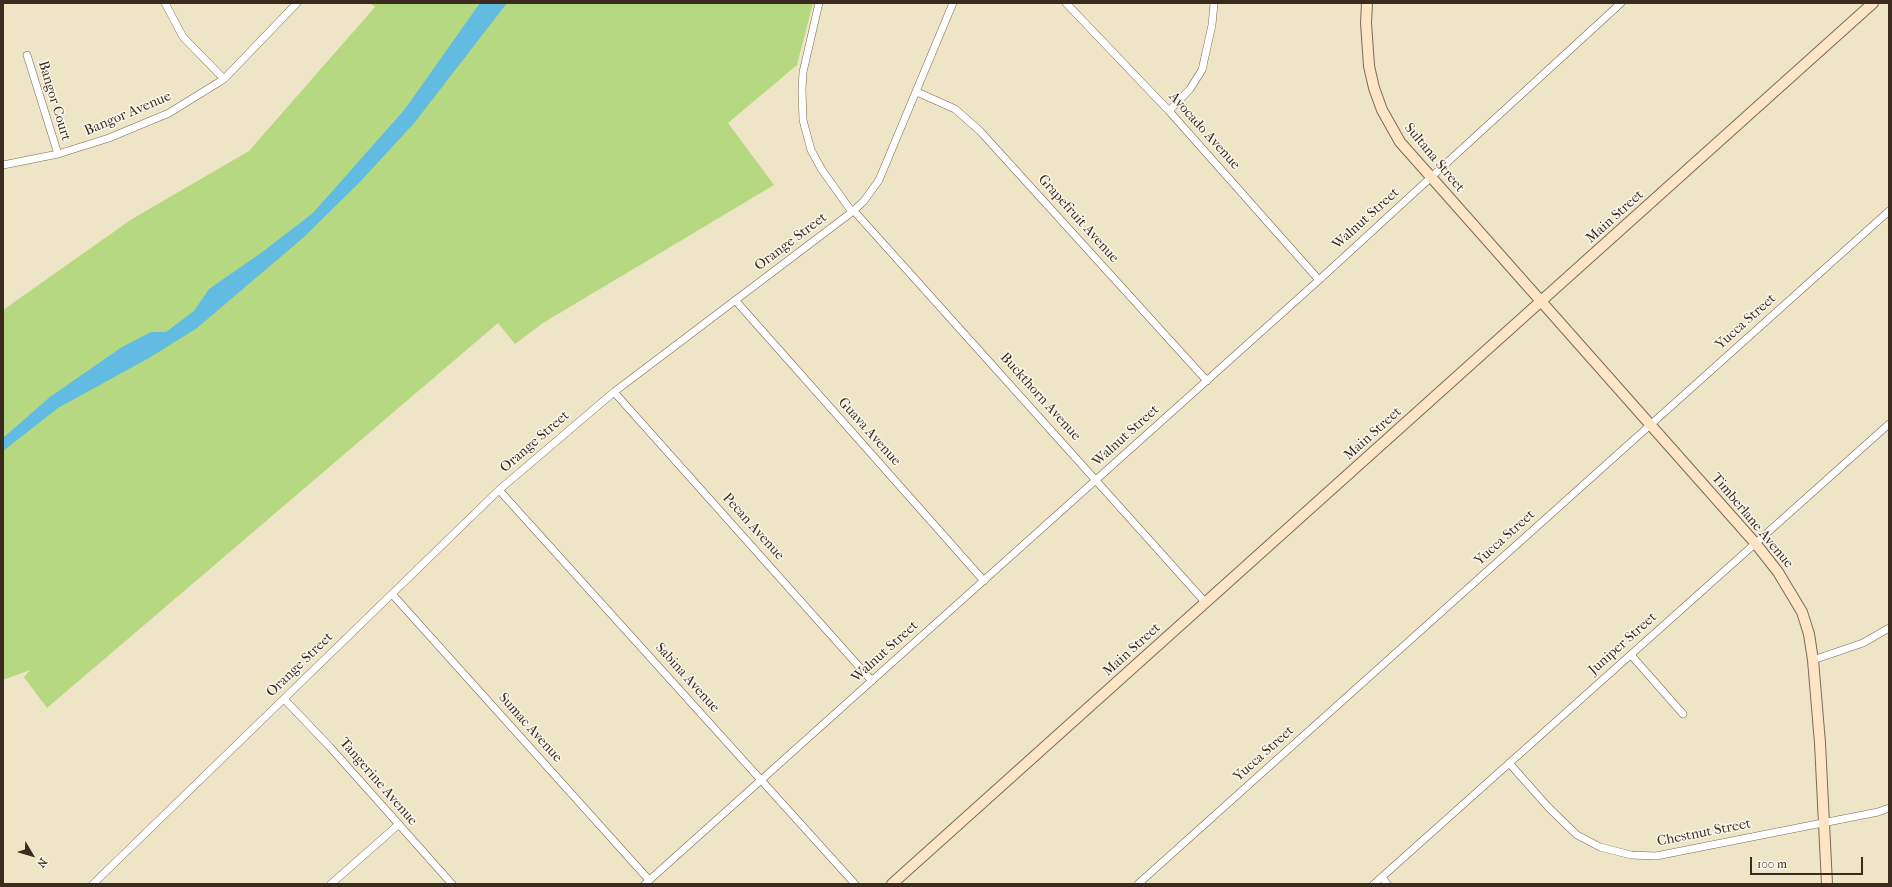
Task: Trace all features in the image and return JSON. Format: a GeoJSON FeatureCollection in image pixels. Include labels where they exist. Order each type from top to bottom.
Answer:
{"type":"FeatureCollection","features":[{"type":"Feature","properties":{"kind":"main road","name":"Sultana Street"},"geometry":{"type":"LineString","coordinates":[[1367,3],[1366,23],[1369,66],[1374,88],[1390,126],[1400,142],[1541,303]]}},
{"type":"Feature","properties":{"kind":"main road","name":"Main Street"},"geometry":{"type":"LineString","coordinates":[[892,884],[1541,303],[1873,3]]}},
{"type":"Feature","properties":{"kind":"main road","name":"Timberlane Avenue"},"geometry":{"type":"LineString","coordinates":[[1541,303],[1756,544],[1778,572],[1802,612],[1809,634],[1813,660],[1820,743],[1827,884]]}},
{"type":"Feature","properties":{"kind":"street"},"geometry":{"type":"LineString","coordinates":[[165,3],[183,37],[224,79]]}},
{"type":"Feature","properties":{"kind":"street","name":"Bangor Avenue"},"geometry":{"type":"LineString","coordinates":[[3,165],[58,154],[109,138],[169,114],[224,79],[297,3]]}},
{"type":"Feature","properties":{"kind":"street","name":"Buckthorn Avenue"},"geometry":{"type":"LineString","coordinates":[[819,3],[803,72],[802,90],[803,120],[811,150],[822,170],[853,212],[1097,479],[1206,602]]}},
{"type":"Feature","properties":{"kind":"street","name":"Orange Street"},"geometry":{"type":"LineString","coordinates":[[93,884],[499,490],[614,392],[853,212],[864,201],[879,180],[953,3]]}},
{"type":"Feature","properties":{"kind":"street","name":"Avocado Avenue"},"geometry":{"type":"LineString","coordinates":[[1066,3],[1169,111],[1319,280]]}},
{"type":"Feature","properties":{"kind":"street"},"geometry":{"type":"LineString","coordinates":[[1169,111],[1190,89],[1202,70],[1212,25],[1214,3]]}},
{"type":"Feature","properties":{"kind":"street","name":"Walnut Street"},"geometry":{"type":"LineString","coordinates":[[647,882],[1319,280],[1621,3]]}},
{"type":"Feature","properties":{"kind":"street","name":"Bangor Court"},"geometry":{"type":"LineString","coordinates":[[27,55],[58,154]]}},
{"type":"Feature","properties":{"kind":"street","name":"Grapefruit Avenue"},"geometry":{"type":"LineString","coordinates":[[917,92],[955,109],[980,131],[1207,381]]}},
{"type":"Feature","properties":{"kind":"street","name":"Yucca Street"},"geometry":{"type":"LineString","coordinates":[[1138,884],[1889,211]]}},
{"type":"Feature","properties":{"kind":"street","name":"Guava Avenue"},"geometry":{"type":"LineString","coordinates":[[735,300],[984,581]]}},
{"type":"Feature","properties":{"kind":"street","name":"Pecan Avenue"},"geometry":{"type":"LineString","coordinates":[[614,392],[872,680]]}},
{"type":"Feature","properties":{"kind":"street","name":"Juniper Street"},"geometry":{"type":"LineString","coordinates":[[1374,884],[1889,424]]}},
{"type":"Feature","properties":{"kind":"street","name":"Sabina Avenue"},"geometry":{"type":"LineString","coordinates":[[499,490],[855,884]]}},
{"type":"Feature","properties":{"kind":"street","name":"Sumac Avenue"},"geometry":{"type":"LineString","coordinates":[[392,594],[647,882]]}},
{"type":"Feature","properties":{"kind":"street"},"geometry":{"type":"LineString","coordinates":[[1813,660],[1863,643],[1889,628]]}},
{"type":"Feature","properties":{"kind":"street"},"geometry":{"type":"LineString","coordinates":[[1631,655],[1683,714]]}},
{"type":"Feature","properties":{"kind":"street","name":"Tangerine Avenue"},"geometry":{"type":"LineString","coordinates":[[284,699],[329,746],[452,884]]}},
{"type":"Feature","properties":{"kind":"street","name":"Chestnut Street"},"geometry":{"type":"LineString","coordinates":[[1509,763],[1549,808],[1577,835],[1600,847],[1631,855],[1656,856],[1878,812],[1889,808]]}},
{"type":"Feature","properties":{"kind":"street"},"geometry":{"type":"LineString","coordinates":[[330,884],[398,825]]}},
{"type":"Feature","properties":{"kind":"street"},"geometry":{"type":"LineString","coordinates":[[1382,877],[1387,884]]}},
{"type":"Feature","properties":{"kind":"green space"},"geometry":{"type":"Polygon","coordinates":[[[370,3],[813,3],[797,65],[728,123],[774,185],[543,323],[515,344],[498,323],[47,708],[24,677],[30,670],[3,680],[3,310],[132,219],[249,151],[375,7],[370,3]]]}},
{"type":"Feature","properties":{"kind":"water"},"geometry":{"type":"Polygon","coordinates":[[[480,3],[507,3],[415,122],[360,182],[304,237],[197,328],[149,358],[58,408],[3,451],[3,438],[50,397],[122,347],[151,332],[166,332],[194,311],[209,289],[261,253],[313,213],[405,109],[480,3]]]}}]}
